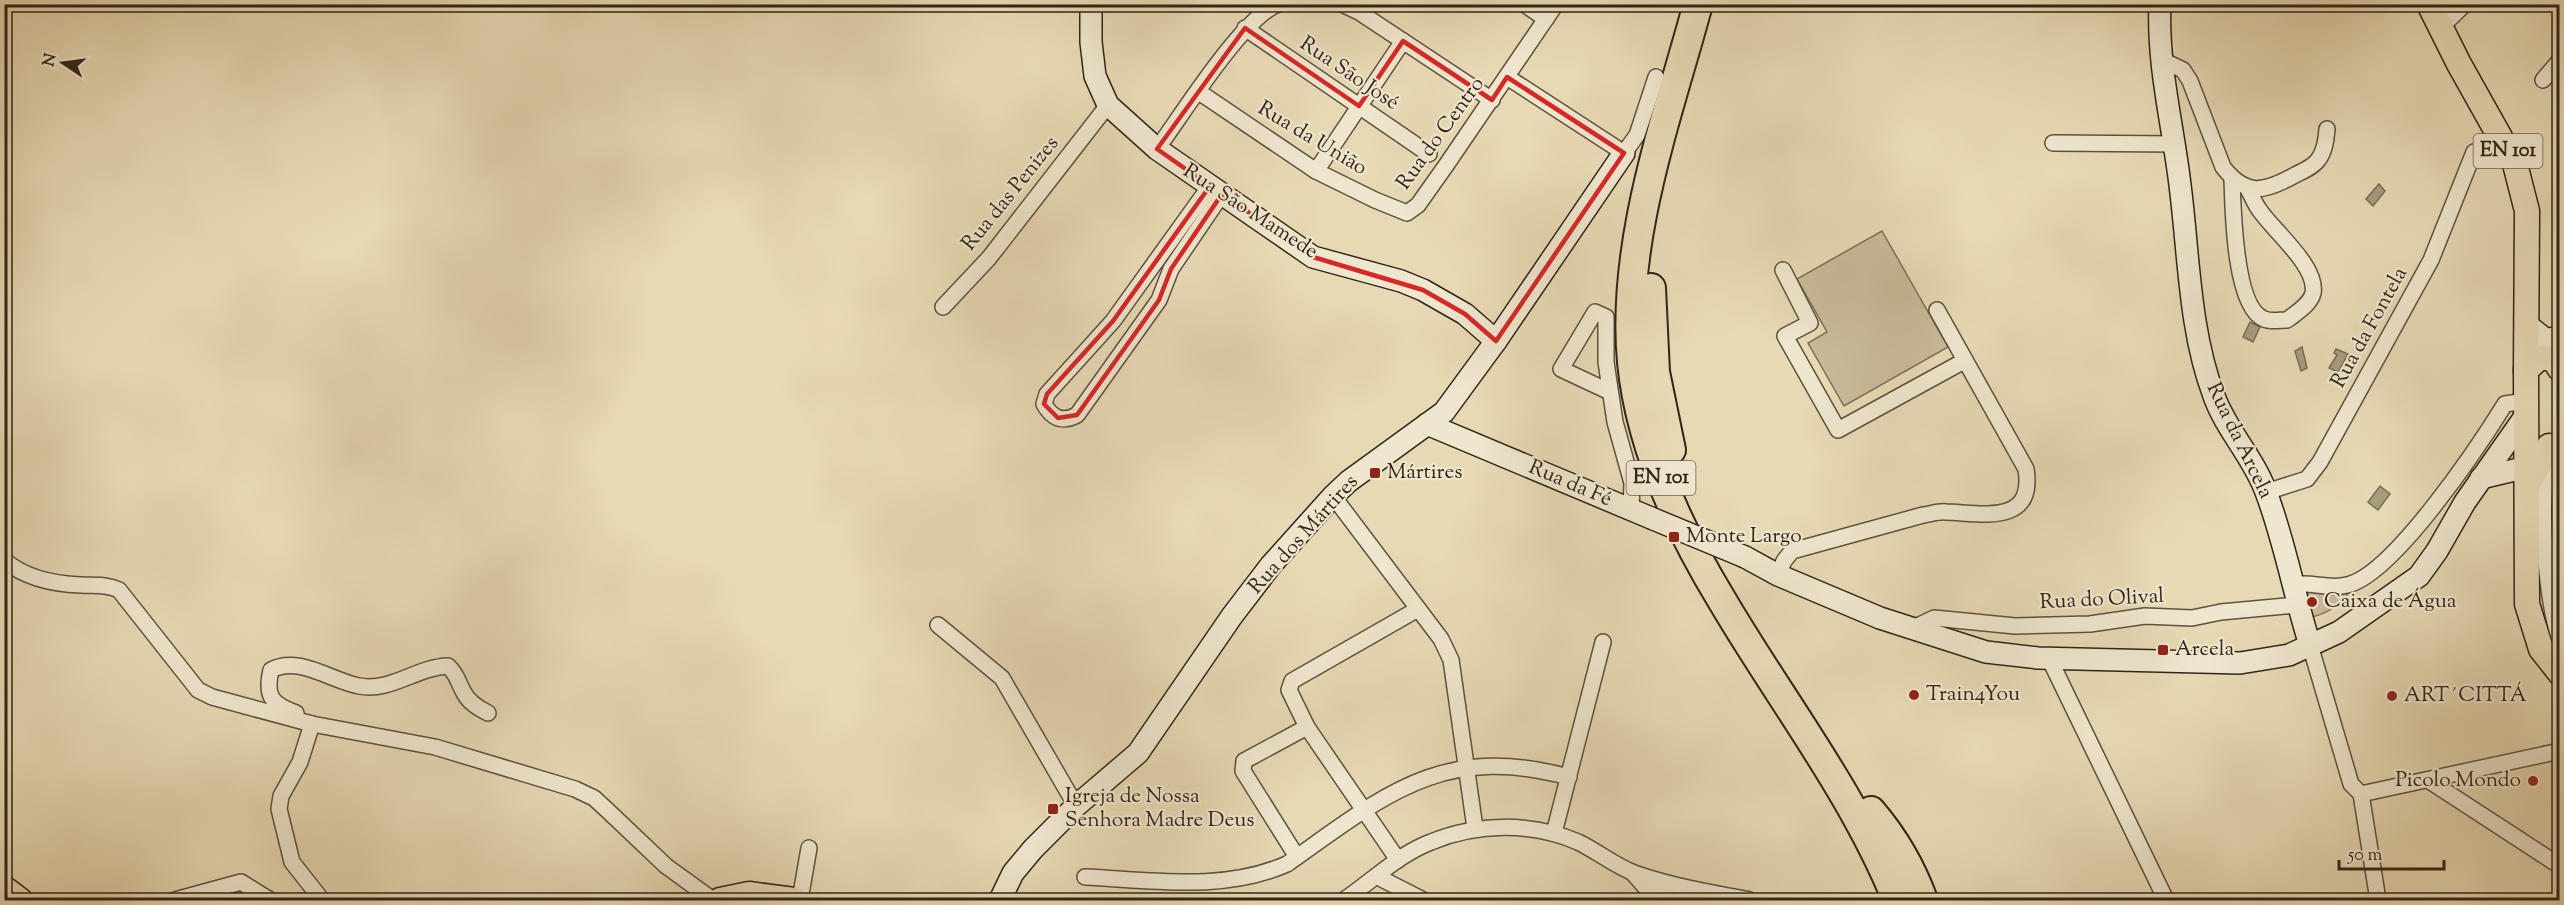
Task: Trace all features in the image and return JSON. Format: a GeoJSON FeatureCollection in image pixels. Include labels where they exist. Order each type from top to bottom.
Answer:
{"type":"FeatureCollection","features":[{"type":"Feature","properties":{"kind":"highway","name":"EN 101"},"geometry":{"type":"LineString","coordinates":[[1698,4],[1653,168],[1637,246],[1631,302],[1632,362],[1642,416],[1659,473],[1680,525],[1722,602],[1868,833],[1897,900]]}},
{"type":"Feature","properties":{"kind":"highway","name":"EN 101"},"geometry":{"type":"LineString","coordinates":[[1712,4],[1657,229],[1653,260],[1652,337],[1658,398],[1686,498],[1718,565],[1871,811],[1896,858],[1910,900]]}},
{"type":"Feature","properties":{"kind":"highway"},"geometry":{"type":"LineString","coordinates":[[1871,811],[1894,840],[1910,867],[1923,900]]}},
{"type":"Feature","properties":{"kind":"main road","name":"EN 101"},"geometry":{"type":"LineString","coordinates":[[2429,4],[2459,64],[2515,164],[2527,211],[2526,416]]}},
{"type":"Feature","properties":{"kind":"main road"},"geometry":{"type":"LineString","coordinates":[[2526,370],[2539,358],[2556,354],[2528,320]]}},
{"type":"Feature","properties":{"kind":"main road"},"geometry":{"type":"LineString","coordinates":[[2526,416],[2543,457],[2527,604],[2541,649],[2559,674]]}},
{"type":"Feature","properties":{"kind":"main road"},"geometry":{"type":"LineString","coordinates":[[4,888],[20,900]]}},
{"type":"Feature","properties":{"kind":"main road"},"geometry":{"type":"LineString","coordinates":[[720,900],[749,894],[794,900]]}},
{"type":"Feature","properties":{"kind":"street","name":"Rua São Mamede"},"geometry":{"type":"LineString","coordinates":[[1091,4],[1091,42],[1095,76],[1108,105],[1157,149],[1313,257],[1401,281],[1423,290],[1466,314],[1496,341]]}},
{"type":"Feature","properties":{"kind":"street"},"geometry":{"type":"LineString","coordinates":[[1157,149],[1245,28],[1268,8],[1278,4]]}},
{"type":"Feature","properties":{"kind":"street"},"geometry":{"type":"LineString","coordinates":[[1342,4],[1403,40],[1492,100]]}},
{"type":"Feature","properties":{"kind":"street"},"geometry":{"type":"LineString","coordinates":[[1524,4],[1546,20]]}},
{"type":"Feature","properties":{"kind":"street","name":"Rua do Centro"},"geometry":{"type":"LineString","coordinates":[[1407,213],[1418,205],[1556,4]]}},
{"type":"Feature","properties":{"kind":"street","name":"Rua da Arcela"},"geometry":{"type":"LineString","coordinates":[[2160,4],[2159,31],[2162,60],[2175,144],[2195,321],[2204,363],[2214,398],[2248,453],[2266,492],[2351,784],[2361,794],[2378,900]]}},
{"type":"Feature","properties":{"kind":"street"},"geometry":{"type":"LineString","coordinates":[[2441,27],[2465,4]]}},
{"type":"Feature","properties":{"kind":"street","name":"Rua São José"},"geometry":{"type":"LineString","coordinates":[[1245,28],[1430,154]]}},
{"type":"Feature","properties":{"kind":"street"},"geometry":{"type":"LineString","coordinates":[[1316,171],[1403,40]]}},
{"type":"Feature","properties":{"kind":"street"},"geometry":{"type":"LineString","coordinates":[[2162,60],[2183,69],[2190,81],[2220,161],[2232,179],[2247,187],[2264,190],[2312,166],[2319,159],[2326,144],[2327,129]]}},
{"type":"Feature","properties":{"kind":"street"},"geometry":{"type":"LineString","coordinates":[[2544,80],[2559,60]]}},
{"type":"Feature","properties":{"kind":"street"},"geometry":{"type":"LineString","coordinates":[[1507,77],[1624,153]]}},
{"type":"Feature","properties":{"kind":"street","name":"Rua dos Mártires"},"geometry":{"type":"LineString","coordinates":[[1000,900],[1013,873],[1076,806],[1138,753],[1271,565],[1333,496],[1349,481],[1444,412],[1496,341],[1637,135],[1656,77]]}},
{"type":"Feature","properties":{"kind":"street","name":"Rua da União"},"geometry":{"type":"LineString","coordinates":[[1199,92],[1316,171],[1407,213]]}},
{"type":"Feature","properties":{"kind":"street","name":"Rua das Penizes"},"geometry":{"type":"LineString","coordinates":[[943,306],[989,258],[1108,105]]}},
{"type":"Feature","properties":{"kind":"street"},"geometry":{"type":"LineString","coordinates":[[2053,144],[2175,144]]}},
{"type":"Feature","properties":{"kind":"street","name":"Rua da Fontela"},"geometry":{"type":"LineString","coordinates":[[2266,492],[2307,479],[2320,462],[2431,260],[2474,152]]}},
{"type":"Feature","properties":{"kind":"street"},"geometry":{"type":"LineString","coordinates":[[2232,179],[2234,222],[2246,298],[2265,320],[2287,320],[2308,302],[2313,293],[2312,281],[2294,250],[2259,211],[2247,187]]}},
{"type":"Feature","properties":{"kind":"street"},"geometry":{"type":"LineString","coordinates":[[1216,190],[1171,269],[1159,300],[1077,415],[1068,420],[1049,413],[1044,404],[1047,394],[1113,321],[1216,190]]}},
{"type":"Feature","properties":{"kind":"street"},"geometry":{"type":"LineString","coordinates":[[1783,270],[1810,322],[1785,336],[1838,430],[1964,361]]}},
{"type":"Feature","properties":{"kind":"street"},"geometry":{"type":"LineString","coordinates":[[1778,575],[1784,561],[1792,551],[1944,512],[1985,516],[2001,515],[2012,509],[2023,498],[2028,483],[2026,470],[1938,310]]}},
{"type":"Feature","properties":{"kind":"street"},"geometry":{"type":"LineString","coordinates":[[1610,392],[1561,369],[1595,312],[1606,317],[1606,362],[1615,422],[1632,483],[1631,510]]}},
{"type":"Feature","properties":{"kind":"street","name":"Rua do Olival"},"geometry":{"type":"LineString","coordinates":[[1911,629],[1934,618],[2014,626],[2090,624],[2145,616],[2192,618],[2295,595],[2304,583],[2334,587],[2350,585],[2377,568],[2402,547],[2486,436],[2505,404],[2526,416]]}},
{"type":"Feature","properties":{"kind":"street","name":"Rua da Fé"},"geometry":{"type":"LineString","coordinates":[[1427,424],[1745,557],[1778,575],[1911,629],[1986,652],[2049,658],[2240,663],[2289,655],[2339,632],[2419,576],[2437,551],[2481,478],[2526,416]]}},
{"type":"Feature","properties":{"kind":"street"},"geometry":{"type":"LineString","coordinates":[[2481,478],[2543,457],[2548,468],[2545,513],[2546,559],[2559,640]]}},
{"type":"Feature","properties":{"kind":"street"},"geometry":{"type":"LineString","coordinates":[[1333,496],[1441,639],[1451,660],[1475,828]]}},
{"type":"Feature","properties":{"kind":"street"},"geometry":{"type":"LineString","coordinates":[[4,560],[13,567],[42,580],[78,585],[112,586],[119,590],[198,690],[251,709],[312,724],[435,747],[575,789],[600,803],[666,866],[713,900]]}},
{"type":"Feature","properties":{"kind":"street"},"geometry":{"type":"LineString","coordinates":[[1398,860],[1307,727],[1289,690],[1292,681],[1418,609]]}},
{"type":"Feature","properties":{"kind":"street"},"geometry":{"type":"LineString","coordinates":[[938,625],[1002,678],[1076,806]]}},
{"type":"Feature","properties":{"kind":"street"},"geometry":{"type":"LineString","coordinates":[[1554,833],[1604,642]]}},
{"type":"Feature","properties":{"kind":"street"},"geometry":{"type":"LineString","coordinates":[[2049,658],[2166,900]]}},
{"type":"Feature","properties":{"kind":"street"},"geometry":{"type":"LineString","coordinates":[[322,900],[292,862],[279,808],[281,796],[300,762],[312,724],[310,718],[280,707],[270,698],[268,684],[271,670],[282,664],[294,665],[359,686],[378,686],[407,679],[437,666],[447,666],[457,674],[463,692],[474,705],[488,713]]}},
{"type":"Feature","properties":{"kind":"street"},"geometry":{"type":"LineString","coordinates":[[1298,857],[1243,771],[1244,761],[1307,727]]}},
{"type":"Feature","properties":{"kind":"street"},"geometry":{"type":"LineString","coordinates":[[2361,794],[2559,751]]}},
{"type":"Feature","properties":{"kind":"street"},"geometry":{"type":"LineString","coordinates":[[1085,877],[1229,881],[1274,870],[1298,857],[1390,794],[1433,775],[1466,767],[1490,765],[1527,768],[1569,777]]}},
{"type":"Feature","properties":{"kind":"street"},"geometry":{"type":"LineString","coordinates":[[2428,780],[2559,866]]}},
{"type":"Feature","properties":{"kind":"street"},"geometry":{"type":"LineString","coordinates":[[1344,900],[1398,860],[1428,842],[1475,828],[1529,829],[1554,833],[1600,853],[1632,872],[1647,888],[1673,900]]}},
{"type":"Feature","properties":{"kind":"street"},"geometry":{"type":"LineString","coordinates":[[800,900],[809,848]]}},
{"type":"Feature","properties":{"kind":"street"},"geometry":{"type":"LineString","coordinates":[[1632,872],[1750,900]]}},
{"type":"Feature","properties":{"kind":"street"},"geometry":{"type":"LineString","coordinates":[[1378,877],[1423,900]]}},
{"type":"Feature","properties":{"kind":"street"},"geometry":{"type":"LineString","coordinates":[[175,900],[241,882],[270,900]]}},
{"type":"Feature","properties":{"kind":"highlighted area"},"geometry":{"type":"Polygon","coordinates":[[[1245,28],[1359,106],[1403,41],[1492,100],[1507,77],[1624,153],[1496,341],[1465,314],[1423,290],[1313,257],[1222,194],[1171,269],[1159,300],[1077,415],[1058,418],[1044,404],[1047,394],[1113,321],[1210,186],[1157,149],[1245,28]]]}},
{"type":"Feature","properties":{"kind":"shaded area"},"geometry":{"type":"Polygon","coordinates":[[[2379,184],[2385,191],[2373,206],[2366,199],[2379,184]]]}},
{"type":"Feature","properties":{"kind":"shaded area"},"geometry":{"type":"Polygon","coordinates":[[[1882,231],[1948,347],[1844,406],[1808,343],[1827,332],[1797,279],[1882,231]]]}},
{"type":"Feature","properties":{"kind":"shaded area"},"geometry":{"type":"Polygon","coordinates":[[[2250,322],[2260,327],[2253,342],[2243,337],[2250,322]]]}},
{"type":"Feature","properties":{"kind":"shaded area"},"geometry":{"type":"Polygon","coordinates":[[[2302,347],[2307,368],[2301,371],[2295,351],[2302,347]]]}},
{"type":"Feature","properties":{"kind":"shaded area"},"geometry":{"type":"Polygon","coordinates":[[[2336,349],[2348,354],[2338,372],[2329,368],[2337,355],[2334,353],[2336,349]]]}},
{"type":"Feature","properties":{"kind":"shaded area"},"geometry":{"type":"Polygon","coordinates":[[[2380,486],[2390,494],[2378,510],[2368,502],[2380,486]]]}},
{"type":"Feature","properties":{"kind":"shaded area"},"geometry":{"type":"Polygon","coordinates":[[[2304,587],[2350,589],[2335,607],[2312,617],[2304,587]]]}},
{"type":"Feature","properties":{"kind":"place","name":"Mártires"},"geometry":{"type":"Point","coordinates":[1375,473]}},
{"type":"Feature","properties":{"kind":"place","name":"Monte Largo"},"geometry":{"type":"Point","coordinates":[1674,537]}},
{"type":"Feature","properties":{"kind":"place","name":"Caixa de Água"},"geometry":{"type":"Point","coordinates":[2312,602]}},
{"type":"Feature","properties":{"kind":"place","name":"Arcela"},"geometry":{"type":"Point","coordinates":[2163,650]}},
{"type":"Feature","properties":{"kind":"place","name":"Train4You"},"geometry":{"type":"Point","coordinates":[1914,695]}},
{"type":"Feature","properties":{"kind":"place","name":"ART´CITTÁ"},"geometry":{"type":"Point","coordinates":[2392,696]}},
{"type":"Feature","properties":{"kind":"place","name":"Picolo Mondo"},"geometry":{"type":"Point","coordinates":[2533,781]}},
{"type":"Feature","properties":{"kind":"place","name":"Igreja de Nossa Senhora Madre Deus"},"geometry":{"type":"Point","coordinates":[1053,809]}}]}
